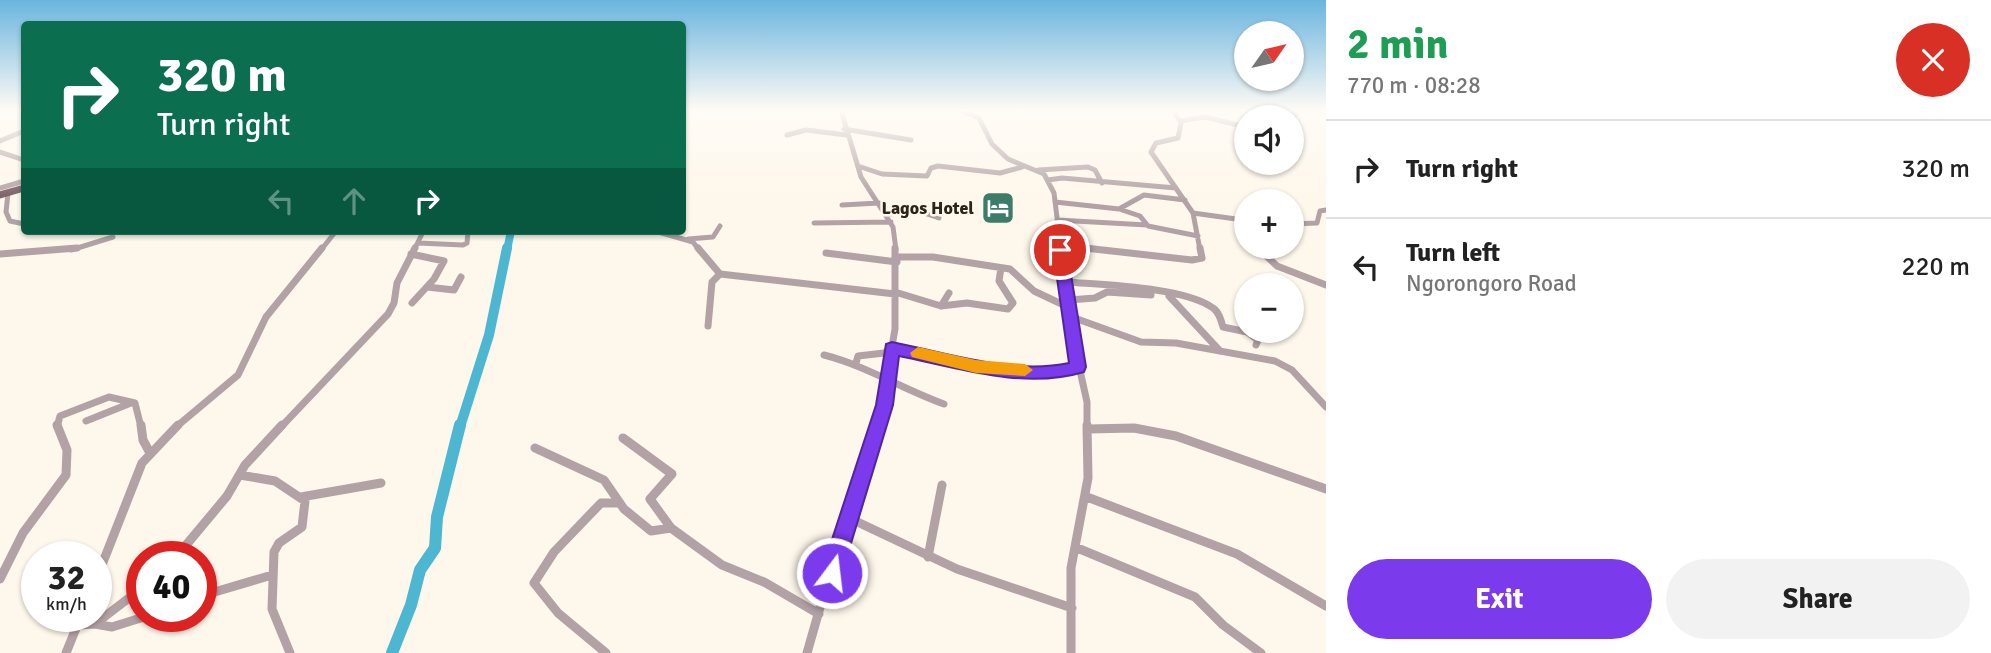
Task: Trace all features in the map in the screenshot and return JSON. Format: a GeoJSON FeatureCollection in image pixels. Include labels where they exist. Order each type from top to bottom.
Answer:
{"type":"FeatureCollection","features":[{"type":"Feature","properties":{"kind":"main road"},"geometry":{"type":"LineString","coordinates":[[4,194],[21,189]]}},
{"type":"Feature","properties":{"kind":"street"},"geometry":{"type":"LineString","coordinates":[[807,653],[866,468],[890,378],[896,259],[891,222],[865,184],[849,140]]}},
{"type":"Feature","properties":{"kind":"street"},"geometry":{"type":"LineString","coordinates":[[990,140],[1022,167]]}},
{"type":"Feature","properties":{"kind":"street"},"geometry":{"type":"LineString","coordinates":[[1060,245],[1199,260],[1202,258],[1193,213],[1151,150],[1158,142],[1166,140]]}},
{"type":"Feature","properties":{"kind":"street"},"geometry":{"type":"LineString","coordinates":[[0,152],[21,159]]}},
{"type":"Feature","properties":{"kind":"street"},"geometry":{"type":"LineString","coordinates":[[858,166],[907,177],[928,176],[931,168],[938,166],[1000,173],[1022,167],[1038,170],[1088,167],[1095,170],[1102,183]]}},
{"type":"Feature","properties":{"kind":"street"},"geometry":{"type":"LineString","coordinates":[[1038,170],[1048,180],[1055,202],[1078,367],[1086,396],[1087,497],[1070,579],[1071,653]]}},
{"type":"Feature","properties":{"kind":"street"},"geometry":{"type":"LineString","coordinates":[[1048,180],[1176,188]]}},
{"type":"Feature","properties":{"kind":"street"},"geometry":{"type":"LineString","coordinates":[[0,188],[21,182]]}},
{"type":"Feature","properties":{"kind":"street"},"geometry":{"type":"LineString","coordinates":[[4,194],[6,216],[10,221],[21,224]]}},
{"type":"Feature","properties":{"kind":"street"},"geometry":{"type":"LineString","coordinates":[[1122,209],[1142,194],[1185,200]]}},
{"type":"Feature","properties":{"kind":"street"},"geometry":{"type":"LineString","coordinates":[[1055,202],[1122,209],[1140,216],[1147,225]]}},
{"type":"Feature","properties":{"kind":"street"},"geometry":{"type":"LineString","coordinates":[[842,205],[878,203]]}},
{"type":"Feature","properties":{"kind":"street"},"geometry":{"type":"LineString","coordinates":[[1304,224],[1317,223],[1320,211],[1326,209]]}},
{"type":"Feature","properties":{"kind":"street"},"geometry":{"type":"LineString","coordinates":[[886,214],[921,212],[939,218]]}},
{"type":"Feature","properties":{"kind":"street"},"geometry":{"type":"LineString","coordinates":[[1193,213],[1234,220]]}},
{"type":"Feature","properties":{"kind":"street"},"geometry":{"type":"LineString","coordinates":[[1057,220],[1147,225],[1198,236]]}},
{"type":"Feature","properties":{"kind":"street"},"geometry":{"type":"LineString","coordinates":[[814,223],[891,222]]}},
{"type":"Feature","properties":{"kind":"street"},"geometry":{"type":"LineString","coordinates":[[671,235],[687,239],[713,237],[720,226]]}},
{"type":"Feature","properties":{"kind":"street"},"geometry":{"type":"LineString","coordinates":[[111,541],[130,491],[150,453],[188,415],[238,375],[266,317],[333,235]]}},
{"type":"Feature","properties":{"kind":"street"},"geometry":{"type":"LineString","coordinates":[[192,541],[246,465],[294,418],[307,397],[350,358],[388,314],[394,303],[397,283],[422,235]]}},
{"type":"Feature","properties":{"kind":"street"},"geometry":{"type":"LineString","coordinates":[[412,303],[443,264],[442,260],[449,249],[467,243],[468,235]]}},
{"type":"Feature","properties":{"kind":"street"},"geometry":{"type":"LineString","coordinates":[[0,254],[70,250],[113,237]]}},
{"type":"Feature","properties":{"kind":"street"},"geometry":{"type":"LineString","coordinates":[[687,239],[699,248],[720,274],[780,278],[895,293],[941,306],[967,303],[1008,309],[1013,303],[999,281],[1002,268]]}},
{"type":"Feature","properties":{"kind":"street"},"geometry":{"type":"LineString","coordinates":[[418,243],[461,246]]}},
{"type":"Feature","properties":{"kind":"street"},"geometry":{"type":"LineString","coordinates":[[826,253],[896,259],[933,257],[1002,268],[1019,274],[1034,291],[1141,342],[1176,343],[1269,360],[1284,366],[1326,407]]}},
{"type":"Feature","properties":{"kind":"street"},"geometry":{"type":"LineString","coordinates":[[411,254],[442,260]]}},
{"type":"Feature","properties":{"kind":"street"},"geometry":{"type":"LineString","coordinates":[[1270,259],[1277,266],[1325,284]]}},
{"type":"Feature","properties":{"kind":"street"},"geometry":{"type":"LineString","coordinates":[[708,326],[712,282],[720,274]]}},
{"type":"Feature","properties":{"kind":"street"},"geometry":{"type":"LineString","coordinates":[[427,286],[454,290],[461,277]]}},
{"type":"Feature","properties":{"kind":"street"},"geometry":{"type":"LineString","coordinates":[[1067,282],[1169,296],[1210,307],[1219,314],[1223,327],[1253,335],[1258,340],[1256,345]]}},
{"type":"Feature","properties":{"kind":"street"},"geometry":{"type":"LineString","coordinates":[[1069,308],[1107,292],[1169,296],[1221,352]]}},
{"type":"Feature","properties":{"kind":"street"},"geometry":{"type":"LineString","coordinates":[[941,306],[949,293]]}},
{"type":"Feature","properties":{"kind":"street"},"geometry":{"type":"LineString","coordinates":[[856,363],[858,356],[892,348],[997,370],[1054,373],[1078,367]]}},
{"type":"Feature","properties":{"kind":"street"},"geometry":{"type":"LineString","coordinates":[[824,355],[856,363],[890,378],[916,394],[944,404]]}},
{"type":"Feature","properties":{"kind":"street"},"geometry":{"type":"LineString","coordinates":[[0,579],[23,533],[66,475],[67,450],[56,424],[57,419],[66,412],[109,397],[138,405],[141,439],[150,453]]}},
{"type":"Feature","properties":{"kind":"street"},"geometry":{"type":"LineString","coordinates":[[86,421],[132,403]]}},
{"type":"Feature","properties":{"kind":"street"},"geometry":{"type":"LineString","coordinates":[[1087,429],[1134,428],[1175,436],[1326,489]]}},
{"type":"Feature","properties":{"kind":"street"},"geometry":{"type":"LineString","coordinates":[[623,438],[672,474],[650,499],[671,528],[722,565],[764,582],[819,614]]}},
{"type":"Feature","properties":{"kind":"street"},"geometry":{"type":"LineString","coordinates":[[535,448],[604,480],[620,503],[651,531],[671,528]]}},
{"type":"Feature","properties":{"kind":"street"},"geometry":{"type":"LineString","coordinates":[[240,475],[275,481],[301,497],[306,508],[304,524],[276,546],[272,575],[272,609],[290,653]]}},
{"type":"Feature","properties":{"kind":"street"},"geometry":{"type":"LineString","coordinates":[[301,497],[381,483]]}},
{"type":"Feature","properties":{"kind":"street"},"geometry":{"type":"LineString","coordinates":[[928,556],[942,485]]}},
{"type":"Feature","properties":{"kind":"street"},"geometry":{"type":"LineString","coordinates":[[1087,497],[1237,554],[1326,606]]}},
{"type":"Feature","properties":{"kind":"street"},"geometry":{"type":"LineString","coordinates":[[606,653],[589,636],[563,618],[534,583],[554,552],[601,503],[620,503]]}},
{"type":"Feature","properties":{"kind":"street"},"geometry":{"type":"LineString","coordinates":[[849,518],[928,556],[1072,608]]}},
{"type":"Feature","properties":{"kind":"street"},"geometry":{"type":"LineString","coordinates":[[1075,547],[1195,597],[1223,625],[1261,653]]}},
{"type":"Feature","properties":{"kind":"street"},"geometry":{"type":"LineString","coordinates":[[217,591],[272,575]]}},
{"type":"Feature","properties":{"kind":"street"},"geometry":{"type":"LineString","coordinates":[[112,611],[126,600]]}},
{"type":"Feature","properties":{"kind":"street"},"geometry":{"type":"LineString","coordinates":[[66,653],[74,632]]}},
{"type":"Feature","properties":{"kind":"waterway"},"geometry":{"type":"LineString","coordinates":[[507,250],[510,235]]}},
{"type":"Feature","properties":{"kind":"waterway"},"geometry":{"type":"LineString","coordinates":[[460,427],[489,335],[507,248]]}},
{"type":"Feature","properties":{"kind":"waterway"},"geometry":{"type":"LineString","coordinates":[[392,653],[411,605],[420,570],[435,548],[437,517],[460,425]]}},
{"type":"Feature","properties":{"kind":"slow traffic"},"geometry":{"type":"LineString","coordinates":[[918,353],[997,370],[1025,370]]}},
{"type":"Feature","properties":{"kind":"place","name":"Lagos Hotel"},"geometry":{"type":"Point","coordinates":[998,208]}},
{"type":"Feature","properties":{"kind":"route"},"geometry":{"type":"LineString","coordinates":[[832,573],[837,548],[859,492],[884,405],[890,378],[892,348],[997,370],[1054,373],[1078,367],[1060,250]]}}]}
